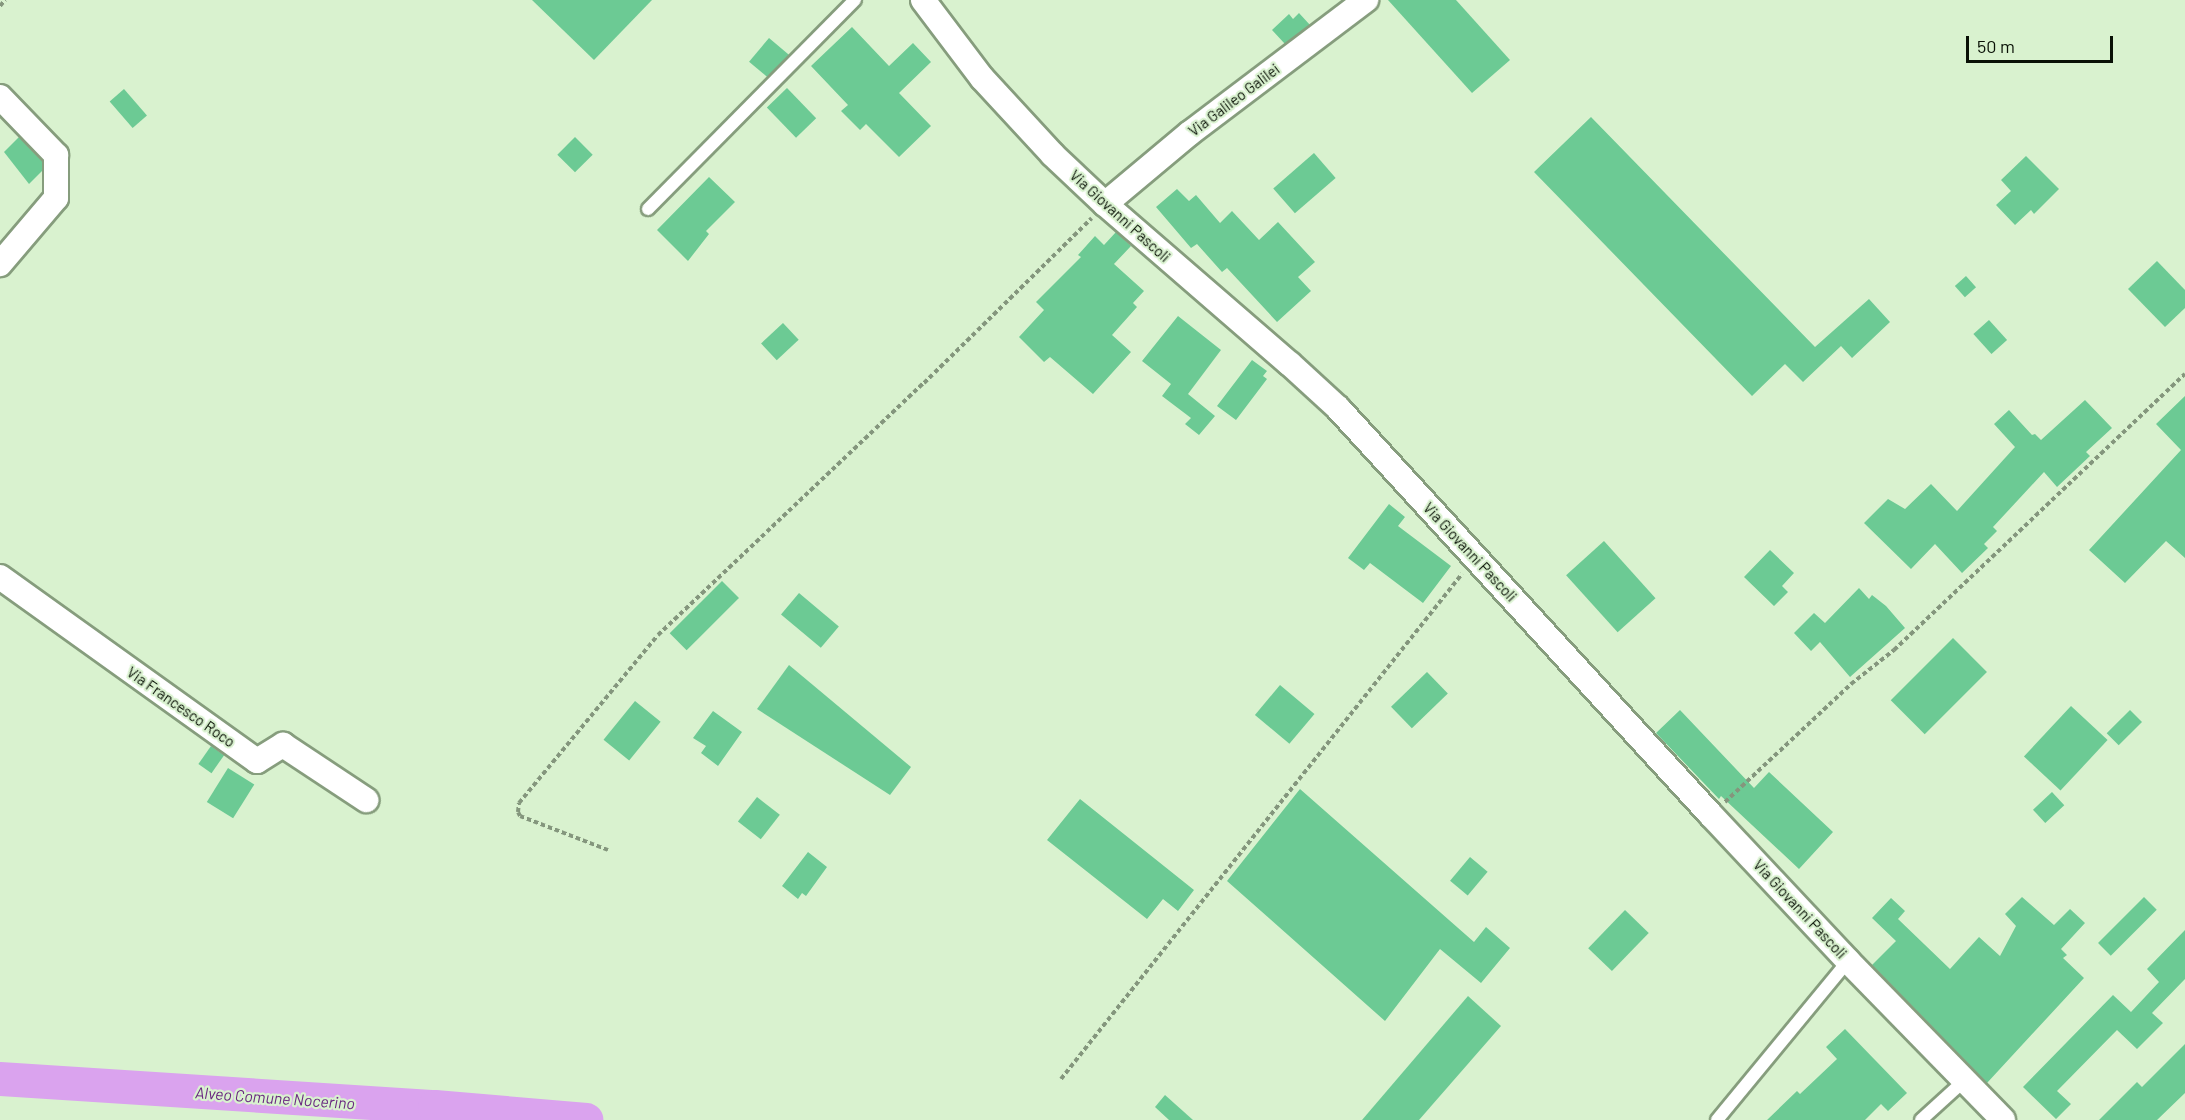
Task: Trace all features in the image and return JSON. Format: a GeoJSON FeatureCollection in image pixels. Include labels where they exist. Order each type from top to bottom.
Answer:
{"type":"FeatureCollection","features":[{"type":"Feature","properties":{"kind":"street","name":"Via Giovanni Pascoli"},"geometry":{"type":"LineString","coordinates":[[923,0],[982,78],[1053,155],[1105,204],[1338,408],[1848,961],[2003,1120]]}},
{"type":"Feature","properties":{"kind":"street","name":"Via Galileo Galilei"},"geometry":{"type":"LineString","coordinates":[[1105,204],[1190,134],[1366,0]]}},
{"type":"Feature","properties":{"kind":"street"},"geometry":{"type":"LineString","coordinates":[[0,97],[56,155],[57,198],[0,264]]}},
{"type":"Feature","properties":{"kind":"street","name":"Via Francesco Roco"},"geometry":{"type":"LineString","coordinates":[[0,578],[257,761],[283,745],[366,800]]}},
{"type":"Feature","properties":{"kind":"lane"},"geometry":{"type":"LineString","coordinates":[[648,209],[855,0]]}},
{"type":"Feature","properties":{"kind":"lane"},"geometry":{"type":"LineString","coordinates":[[1717,1120],[1848,961]]}},
{"type":"Feature","properties":{"kind":"lane"},"geometry":{"type":"LineString","coordinates":[[1921,1120],[1965,1080]]}},
{"type":"Feature","properties":{"kind":"path"},"geometry":{"type":"LineString","coordinates":[[0,6],[6,0]]}},
{"type":"Feature","properties":{"kind":"path"},"geometry":{"type":"LineString","coordinates":[[608,850],[520,816],[519,803],[658,635],[935,373],[1105,204]]}},
{"type":"Feature","properties":{"kind":"path"},"geometry":{"type":"LineString","coordinates":[[1712,815],[1851,684],[1894,650],[2185,374]]}},
{"type":"Feature","properties":{"kind":"path"},"geometry":{"type":"LineString","coordinates":[[1062,1079],[1475,557]]}},
{"type":"Feature","properties":{"kind":"building"},"geometry":{"type":"Polygon","coordinates":[[[532,0],[652,0],[594,60],[532,0]]]}},
{"type":"Feature","properties":{"kind":"building"},"geometry":{"type":"Polygon","coordinates":[[[1388,0],[1456,0],[1510,60],[1472,93],[1388,0]]]}},
{"type":"Feature","properties":{"kind":"building"},"geometry":{"type":"Polygon","coordinates":[[[1299,13],[1310,25],[1285,44],[1272,30],[1289,14],[1293,19],[1299,13]]]}},
{"type":"Feature","properties":{"kind":"building"},"geometry":{"type":"Polygon","coordinates":[[[852,27],[889,66],[913,43],[931,62],[899,93],[931,126],[899,157],[866,124],[860,130],[841,111],[848,105],[811,66],[852,27]]]}},
{"type":"Feature","properties":{"kind":"building"},"geometry":{"type":"Polygon","coordinates":[[[769,38],[789,55],[769,78],[749,62],[769,38]]]}},
{"type":"Feature","properties":{"kind":"building"},"geometry":{"type":"Polygon","coordinates":[[[787,88],[816,118],[796,138],[767,107],[787,88]]]}},
{"type":"Feature","properties":{"kind":"building"},"geometry":{"type":"Polygon","coordinates":[[[124,89],[147,115],[133,128],[110,101],[124,89]]]}},
{"type":"Feature","properties":{"kind":"building"},"geometry":{"type":"Polygon","coordinates":[[[1591,117],[1815,347],[1869,299],[1890,322],[1852,358],[1841,346],[1803,382],[1785,364],[1752,396],[1534,172],[1591,117]]]}},
{"type":"Feature","properties":{"kind":"building"},"geometry":{"type":"Polygon","coordinates":[[[19,137],[42,161],[42,171],[29,184],[4,152],[19,137]]]}},
{"type":"Feature","properties":{"kind":"building"},"geometry":{"type":"Polygon","coordinates":[[[575,137],[593,155],[575,172],[557,155],[575,137]]]}},
{"type":"Feature","properties":{"kind":"building"},"geometry":{"type":"Polygon","coordinates":[[[1314,153],[1336,178],[1295,213],[1273,188],[1314,153]]]}},
{"type":"Feature","properties":{"kind":"building"},"geometry":{"type":"Polygon","coordinates":[[[2026,156],[2059,189],[2034,214],[2031,210],[2015,225],[1996,205],[2011,191],[2001,180],[2026,156]]]}},
{"type":"Feature","properties":{"kind":"building"},"geometry":{"type":"Polygon","coordinates":[[[709,177],[735,202],[706,231],[709,234],[688,261],[657,230],[709,177]]]}},
{"type":"Feature","properties":{"kind":"building"},"geometry":{"type":"Polygon","coordinates":[[[1177,189],[1189,201],[1196,195],[1220,223],[1232,211],[1259,240],[1278,222],[1315,262],[1298,277],[1311,291],[1277,322],[1227,268],[1222,272],[1197,244],[1191,248],[1156,207],[1177,189]]]}},
{"type":"Feature","properties":{"kind":"building"},"geometry":{"type":"Polygon","coordinates":[[[1116,232],[1131,246],[1114,264],[1144,291],[1133,303],[1137,307],[1112,335],[1131,352],[1093,394],[1050,357],[1044,362],[1019,337],[1044,310],[1036,302],[1081,257],[1078,255],[1095,236],[1104,245],[1116,232]]]}},
{"type":"Feature","properties":{"kind":"building"},"geometry":{"type":"Polygon","coordinates":[[[2157,261],[2185,290],[2185,308],[2165,327],[2128,289],[2157,261]]]}},
{"type":"Feature","properties":{"kind":"building"},"geometry":{"type":"Polygon","coordinates":[[[1966,276],[1976,287],[1965,297],[1955,286],[1966,276]]]}},
{"type":"Feature","properties":{"kind":"building"},"geometry":{"type":"Polygon","coordinates":[[[1178,316],[1221,350],[1188,394],[1215,416],[1199,435],[1185,424],[1191,418],[1162,396],[1171,384],[1142,361],[1178,316]]]}},
{"type":"Feature","properties":{"kind":"building"},"geometry":{"type":"Polygon","coordinates":[[[1989,320],[2007,340],[1991,354],[1973,334],[1989,320]]]}},
{"type":"Feature","properties":{"kind":"building"},"geometry":{"type":"Polygon","coordinates":[[[783,323],[799,340],[777,360],[761,343],[783,323]]]}},
{"type":"Feature","properties":{"kind":"building"},"geometry":{"type":"Polygon","coordinates":[[[1252,360],[1267,371],[1263,376],[1267,379],[1236,420],[1217,406],[1252,360]]]}},
{"type":"Feature","properties":{"kind":"building"},"geometry":{"type":"Polygon","coordinates":[[[2185,396],[2185,558],[2166,541],[2125,583],[2089,550],[2181,450],[2156,424],[2185,396]]]}},
{"type":"Feature","properties":{"kind":"building"},"geometry":{"type":"Polygon","coordinates":[[[2085,400],[2112,428],[2086,452],[2090,456],[2057,487],[2044,472],[1993,527],[1997,531],[1984,544],[1988,548],[1962,573],[1935,544],[1911,569],[1864,523],[1888,499],[1905,509],[1931,484],[1957,511],[2015,447],[1994,424],[2009,410],[2032,435],[2035,434],[2041,440],[2085,400]]]}},
{"type":"Feature","properties":{"kind":"building"},"geometry":{"type":"Polygon","coordinates":[[[1389,504],[1405,517],[1398,526],[1451,566],[1423,603],[1370,563],[1364,570],[1348,558],[1389,504]]]}},
{"type":"Feature","properties":{"kind":"building"},"geometry":{"type":"Polygon","coordinates":[[[1604,541],[1656,598],[1618,632],[1566,575],[1604,541]]]}},
{"type":"Feature","properties":{"kind":"building"},"geometry":{"type":"Polygon","coordinates":[[[1770,550],[1794,573],[1782,586],[1788,592],[1774,606],[1744,577],[1770,550]]]}},
{"type":"Feature","properties":{"kind":"building"},"geometry":{"type":"Polygon","coordinates":[[[722,581],[739,598],[687,650],[670,633],[722,581]]]}},
{"type":"Feature","properties":{"kind":"building"},"geometry":{"type":"Polygon","coordinates":[[[1859,588],[1869,599],[1872,595],[1886,606],[1905,628],[1850,677],[1820,642],[1811,651],[1794,633],[1814,613],[1825,623],[1859,588]]]}},
{"type":"Feature","properties":{"kind":"building"},"geometry":{"type":"Polygon","coordinates":[[[799,593],[839,626],[821,648],[781,614],[799,593]]]}},
{"type":"Feature","properties":{"kind":"building"},"geometry":{"type":"Polygon","coordinates":[[[1953,638],[1987,672],[1925,734],[1891,700],[1953,638]]]}},
{"type":"Feature","properties":{"kind":"building"},"geometry":{"type":"Polygon","coordinates":[[[789,665],[911,767],[890,795],[757,709],[789,665]]]}},
{"type":"Feature","properties":{"kind":"building"},"geometry":{"type":"Polygon","coordinates":[[[1427,672],[1448,694],[1412,728],[1391,707],[1427,672]]]}},
{"type":"Feature","properties":{"kind":"building"},"geometry":{"type":"Polygon","coordinates":[[[1280,685],[1314,714],[1289,744],[1255,715],[1280,685]]]}},
{"type":"Feature","properties":{"kind":"building"},"geometry":{"type":"Polygon","coordinates":[[[635,701],[661,722],[629,761],[604,740],[635,701]]]}},
{"type":"Feature","properties":{"kind":"building"},"geometry":{"type":"Polygon","coordinates":[[[2071,706],[2108,740],[2061,791],[2024,756],[2071,706]]]}},
{"type":"Feature","properties":{"kind":"building"},"geometry":{"type":"Polygon","coordinates":[[[1680,710],[1754,788],[1769,772],[1833,832],[1799,869],[1721,796],[1719,799],[1656,733],[1680,710]]]}},
{"type":"Feature","properties":{"kind":"building"},"geometry":{"type":"Polygon","coordinates":[[[2130,710],[2142,722],[2119,745],[2107,733],[2130,710]]]}},
{"type":"Feature","properties":{"kind":"building"},"geometry":{"type":"Polygon","coordinates":[[[713,711],[742,732],[718,766],[701,753],[706,746],[693,738],[713,711]]]}},
{"type":"Feature","properties":{"kind":"building"},"geometry":{"type":"Polygon","coordinates":[[[211,746],[224,755],[211,773],[198,764],[211,746]]]}},
{"type":"Feature","properties":{"kind":"building"},"geometry":{"type":"Polygon","coordinates":[[[228,768],[254,784],[233,818],[207,802],[228,768]]]}},
{"type":"Feature","properties":{"kind":"building"},"geometry":{"type":"Polygon","coordinates":[[[1300,789],[1474,942],[1486,927],[1510,948],[1481,983],[1440,949],[1385,1021],[1227,881],[1300,789]]]}},
{"type":"Feature","properties":{"kind":"building"},"geometry":{"type":"Polygon","coordinates":[[[2052,792],[2064,805],[2045,823],[2033,810],[2052,792]]]}},
{"type":"Feature","properties":{"kind":"building"},"geometry":{"type":"Polygon","coordinates":[[[757,797],[780,815],[761,839],[738,821],[757,797]]]}},
{"type":"Feature","properties":{"kind":"building"},"geometry":{"type":"Polygon","coordinates":[[[1080,799],[1194,890],[1178,911],[1163,899],[1147,919],[1047,840],[1080,799]]]}},
{"type":"Feature","properties":{"kind":"building"},"geometry":{"type":"Polygon","coordinates":[[[808,852],[827,867],[806,896],[802,893],[798,899],[782,886],[808,852]]]}},
{"type":"Feature","properties":{"kind":"building"},"geometry":{"type":"Polygon","coordinates":[[[1470,857],[1488,872],[1468,896],[1450,881],[1470,857]]]}},
{"type":"Feature","properties":{"kind":"building"},"geometry":{"type":"Polygon","coordinates":[[[2022,897],[2054,925],[2070,909],[2085,923],[2061,949],[2067,955],[2063,958],[2084,978],[1987,1083],[1872,965],[1896,941],[1872,918],[1891,898],[1905,911],[1898,919],[1950,969],[1979,937],[2000,956],[2016,926],[2005,914],[2022,897]]]}},
{"type":"Feature","properties":{"kind":"building"},"geometry":{"type":"Polygon","coordinates":[[[2144,897],[2157,910],[2111,956],[2098,943],[2144,897]]]}},
{"type":"Feature","properties":{"kind":"building"},"geometry":{"type":"Polygon","coordinates":[[[1625,910],[1649,933],[1612,971],[1588,948],[1625,910]]]}},
{"type":"Feature","properties":{"kind":"building"},"geometry":{"type":"Polygon","coordinates":[[[2185,930],[2185,979],[2152,1013],[2163,1023],[2137,1049],[2117,1030],[2057,1091],[2071,1104],[2056,1119],[2023,1087],[2113,995],[2131,1012],[2159,982],[2147,969],[2185,930]]]}},
{"type":"Feature","properties":{"kind":"building"},"geometry":{"type":"Polygon","coordinates":[[[1468,996],[1501,1026],[1419,1120],[1362,1120],[1468,996]]]}},
{"type":"Feature","properties":{"kind":"building"},"geometry":{"type":"Polygon","coordinates":[[[1845,1029],[1907,1093],[1888,1111],[1881,1104],[1865,1120],[1767,1120],[1797,1091],[1800,1094],[1837,1059],[1826,1047],[1845,1029]]]}},
{"type":"Feature","properties":{"kind":"building"},"geometry":{"type":"Polygon","coordinates":[[[2185,1044],[2185,1093],[2157,1120],[2099,1120],[2137,1082],[2142,1087],[2185,1044]]]}},
{"type":"Feature","properties":{"kind":"building"},"geometry":{"type":"Polygon","coordinates":[[[1165,1095],[1193,1120],[1169,1120],[1155,1107],[1165,1095]]]}},
{"type":"Feature","properties":{"kind":"waterway","name":"Alveo Comune Nocerino"},"geometry":{"type":"LineString","coordinates":[[0,1079],[435,1107],[586,1120]]}}]}
